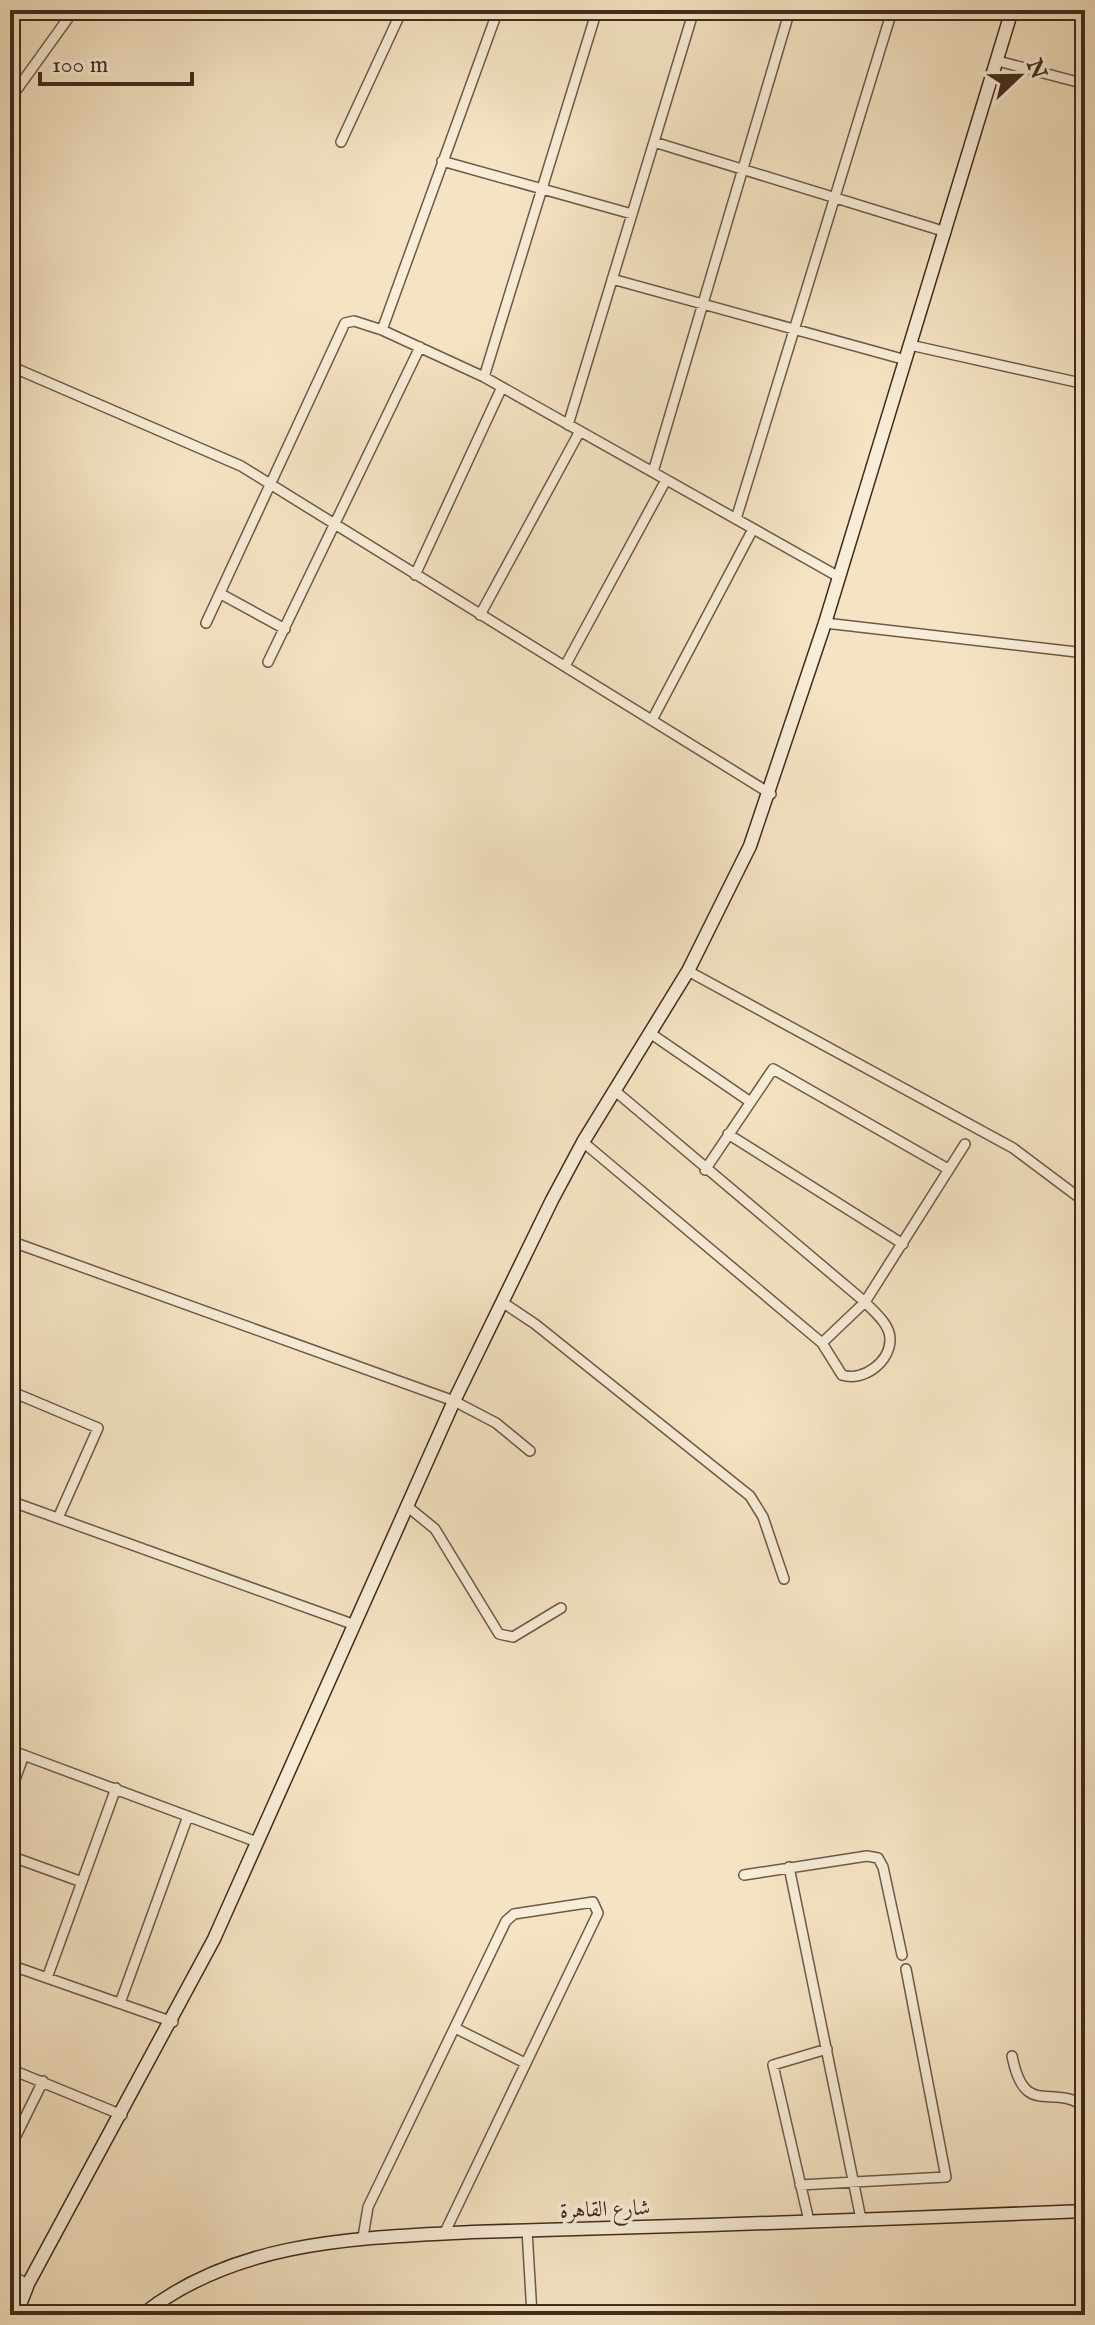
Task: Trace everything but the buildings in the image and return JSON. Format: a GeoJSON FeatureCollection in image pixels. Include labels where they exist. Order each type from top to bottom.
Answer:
{"type":"FeatureCollection","features":[{"type":"Feature","properties":{"kind":"main road"},"geometry":{"type":"LineString","coordinates":[[16,2315],[28,2284],[173,2022],[454,1401],[502,1302],[583,1142],[688,971],[740,868],[771,794],[1012,12]]}},
{"type":"Feature","properties":{"kind":"main road","name":"شارع القاهرة"},"geometry":{"type":"LineString","coordinates":[[142,2315],[184,2288],[226,2268],[290,2248],[363,2237],[1085,2211]]}},
{"type":"Feature","properties":{"kind":"street"},"geometry":{"type":"LineString","coordinates":[[10,99],[74,10]]}},
{"type":"Feature","properties":{"kind":"street"},"geometry":{"type":"LineString","coordinates":[[341,142],[402,10]]}},
{"type":"Feature","properties":{"kind":"street"},"geometry":{"type":"LineString","coordinates":[[382,330],[498,10]]}},
{"type":"Feature","properties":{"kind":"street"},"geometry":{"type":"LineString","coordinates":[[484,377],[597,10]]}},
{"type":"Feature","properties":{"kind":"street"},"geometry":{"type":"LineString","coordinates":[[568,425],[694,10]]}},
{"type":"Feature","properties":{"kind":"street"},"geometry":{"type":"LineString","coordinates":[[653,472],[790,10]]}},
{"type":"Feature","properties":{"kind":"street"},"geometry":{"type":"LineString","coordinates":[[839,10],[1012,12]]}},
{"type":"Feature","properties":{"kind":"street"},"geometry":{"type":"LineString","coordinates":[[736,519],[892,11]]}},
{"type":"Feature","properties":{"kind":"street"},"geometry":{"type":"LineString","coordinates":[[998,61],[1085,84]]}},
{"type":"Feature","properties":{"kind":"street"},"geometry":{"type":"LineString","coordinates":[[654,142],[946,232]]}},
{"type":"Feature","properties":{"kind":"street"},"geometry":{"type":"LineString","coordinates":[[442,161],[632,214]]}},
{"type":"Feature","properties":{"kind":"street"},"geometry":{"type":"LineString","coordinates":[[612,279],[906,360]]}},
{"type":"Feature","properties":{"kind":"street"},"geometry":{"type":"LineString","coordinates":[[206,623],[345,323],[354,321],[382,330],[484,377],[839,577]]}},
{"type":"Feature","properties":{"kind":"street"},"geometry":{"type":"LineString","coordinates":[[910,345],[1085,384]]}},
{"type":"Feature","properties":{"kind":"street"},"geometry":{"type":"LineString","coordinates":[[268,662],[420,347]]}},
{"type":"Feature","properties":{"kind":"street"},"geometry":{"type":"LineString","coordinates":[[10,366],[236,463],[771,794]]}},
{"type":"Feature","properties":{"kind":"street"},"geometry":{"type":"LineString","coordinates":[[415,575],[502,387]]}},
{"type":"Feature","properties":{"kind":"street"},"geometry":{"type":"LineString","coordinates":[[480,615],[580,431]]}},
{"type":"Feature","properties":{"kind":"street"},"geometry":{"type":"LineString","coordinates":[[565,666],[666,480]]}},
{"type":"Feature","properties":{"kind":"street"},"geometry":{"type":"LineString","coordinates":[[652,720],[753,529]]}},
{"type":"Feature","properties":{"kind":"street"},"geometry":{"type":"LineString","coordinates":[[221,594],[285,629]]}},
{"type":"Feature","properties":{"kind":"street"},"geometry":{"type":"LineString","coordinates":[[825,623],[1085,653]]}},
{"type":"Feature","properties":{"kind":"street"},"geometry":{"type":"LineString","coordinates":[[688,971],[1001,1141],[1085,1202]]}},
{"type":"Feature","properties":{"kind":"street"},"geometry":{"type":"LineString","coordinates":[[650,1033],[749,1101]]}},
{"type":"Feature","properties":{"kind":"street"},"geometry":{"type":"LineString","coordinates":[[705,1170],[773,1069],[948,1169]]}},
{"type":"Feature","properties":{"kind":"street"},"geometry":{"type":"LineString","coordinates":[[583,1142],[822,1343],[842,1375],[853,1379],[868,1374],[886,1353],[890,1339],[886,1324],[865,1302],[614,1090]]}},
{"type":"Feature","properties":{"kind":"street"},"geometry":{"type":"LineString","coordinates":[[728,1134],[903,1244]]}},
{"type":"Feature","properties":{"kind":"street"},"geometry":{"type":"LineString","coordinates":[[822,1343],[865,1302],[965,1144]]}},
{"type":"Feature","properties":{"kind":"street"},"geometry":{"type":"LineString","coordinates":[[10,1241],[454,1401],[496,1423],[530,1451]]}},
{"type":"Feature","properties":{"kind":"street"},"geometry":{"type":"LineString","coordinates":[[502,1302],[535,1324],[750,1496],[763,1517],[784,1579]]}},
{"type":"Feature","properties":{"kind":"street"},"geometry":{"type":"LineString","coordinates":[[10,1391],[98,1428],[58,1518]]}},
{"type":"Feature","properties":{"kind":"street"},"geometry":{"type":"LineString","coordinates":[[10,1501],[355,1625]]}},
{"type":"Feature","properties":{"kind":"street"},"geometry":{"type":"LineString","coordinates":[[408,1507],[435,1529],[499,1634],[513,1637],[561,1608]]}},
{"type":"Feature","properties":{"kind":"street"},"geometry":{"type":"LineString","coordinates":[[10,1750],[257,1842]]}},
{"type":"Feature","properties":{"kind":"street"},"geometry":{"type":"LineString","coordinates":[[10,1793],[24,1755]]}},
{"type":"Feature","properties":{"kind":"street"},"geometry":{"type":"LineString","coordinates":[[47,1978],[116,1788]]}},
{"type":"Feature","properties":{"kind":"street"},"geometry":{"type":"LineString","coordinates":[[120,2003],[188,1816]]}},
{"type":"Feature","properties":{"kind":"street"},"geometry":{"type":"LineString","coordinates":[[10,1856],[82,1882]]}},
{"type":"Feature","properties":{"kind":"street"},"geometry":{"type":"LineString","coordinates":[[744,1875],[867,1856],[878,1858],[883,1867],[902,1955]]}},
{"type":"Feature","properties":{"kind":"street"},"geometry":{"type":"LineString","coordinates":[[789,1867],[861,2219]]}},
{"type":"Feature","properties":{"kind":"street"},"geometry":{"type":"LineString","coordinates":[[363,2237],[368,2207],[509,1917],[593,1902],[598,1913],[444,2234]]}},
{"type":"Feature","properties":{"kind":"street"},"geometry":{"type":"LineString","coordinates":[[10,1965],[173,2022]]}},
{"type":"Feature","properties":{"kind":"street"},"geometry":{"type":"LineString","coordinates":[[800,2185],[941,2179],[947,2175],[906,1969]]}},
{"type":"Feature","properties":{"kind":"street"},"geometry":{"type":"LineString","coordinates":[[455,2028],[525,2063]]}},
{"type":"Feature","properties":{"kind":"street"},"geometry":{"type":"LineString","coordinates":[[809,2221],[773,2065],[827,2049]]}},
{"type":"Feature","properties":{"kind":"street"},"geometry":{"type":"LineString","coordinates":[[1012,2056],[1018,2082],[1030,2093],[1075,2101],[1085,2107]]}},
{"type":"Feature","properties":{"kind":"street"},"geometry":{"type":"LineString","coordinates":[[10,2069],[122,2115]]}},
{"type":"Feature","properties":{"kind":"street"},"geometry":{"type":"LineString","coordinates":[[10,2148],[43,2081]]}},
{"type":"Feature","properties":{"kind":"street"},"geometry":{"type":"LineString","coordinates":[[527,2230],[532,2315]]}},
{"type":"Feature","properties":{"kind":"street"},"geometry":{"type":"LineString","coordinates":[[10,2275],[28,2284]]}}]}
